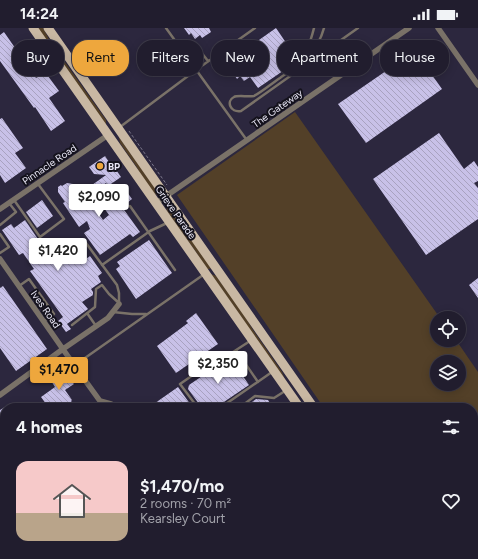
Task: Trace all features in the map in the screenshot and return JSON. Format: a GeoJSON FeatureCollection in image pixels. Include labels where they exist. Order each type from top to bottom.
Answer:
{"type":"FeatureCollection","features":[{"type":"Feature","properties":{"kind":"main road","name":"Grieve Parade"},"geometry":{"type":"LineString","coordinates":[[33,28],[297,403]]}},
{"type":"Feature","properties":{"kind":"main road","name":"Grieve Parade"},"geometry":{"type":"LineString","coordinates":[[48,28],[118,128],[169,194],[311,403]]}},
{"type":"Feature","properties":{"kind":"street","name":"The Gateway"},"geometry":{"type":"LineString","coordinates":[[156,203],[409,28]]}},
{"type":"Feature","properties":{"kind":"street"},"geometry":{"type":"LineString","coordinates":[[438,28],[463,65],[476,78],[478,85]]}},
{"type":"Feature","properties":{"kind":"street","name":"Pinnacle Road"},"geometry":{"type":"LineString","coordinates":[[0,208],[108,135]]}},
{"type":"Feature","properties":{"kind":"street","name":"Ives Road"},"geometry":{"type":"LineString","coordinates":[[0,258],[100,401],[107,403]]}},
{"type":"Feature","properties":{"kind":"street"},"geometry":{"type":"LineString","coordinates":[[0,395],[108,318],[119,304]]}},
{"type":"Feature","properties":{"kind":"lane"},"geometry":{"type":"LineString","coordinates":[[166,28],[175,40]]}},
{"type":"Feature","properties":{"kind":"lane"},"geometry":{"type":"LineString","coordinates":[[203,65],[255,28]]}},
{"type":"Feature","properties":{"kind":"lane"},"geometry":{"type":"LineString","coordinates":[[311,40],[314,28]]}},
{"type":"Feature","properties":{"kind":"lane"},"geometry":{"type":"LineString","coordinates":[[324,28],[316,47],[301,63],[254,96],[234,96],[230,102],[231,108],[235,111],[241,111],[358,28]]}},
{"type":"Feature","properties":{"kind":"lane"},"geometry":{"type":"LineString","coordinates":[[203,55],[208,61]]}},
{"type":"Feature","properties":{"kind":"lane"},"geometry":{"type":"LineString","coordinates":[[108,135],[188,76]]}},
{"type":"Feature","properties":{"kind":"lane"},"geometry":{"type":"LineString","coordinates":[[200,76],[246,140]]}},
{"type":"Feature","properties":{"kind":"lane"},"geometry":{"type":"LineString","coordinates":[[11,201],[40,237],[64,219],[37,183]]}},
{"type":"Feature","properties":{"kind":"lane"},"geometry":{"type":"LineString","coordinates":[[0,225],[16,212],[11,201]]}},
{"type":"Feature","properties":{"kind":"lane"},"geometry":{"type":"LineString","coordinates":[[130,206],[175,270]]}},
{"type":"Feature","properties":{"kind":"lane"},"geometry":{"type":"LineString","coordinates":[[102,265],[148,233],[170,222]]}},
{"type":"Feature","properties":{"kind":"lane"},"geometry":{"type":"LineString","coordinates":[[0,234],[8,247],[0,253]]}},
{"type":"Feature","properties":{"kind":"lane"},"geometry":{"type":"LineString","coordinates":[[86,243],[117,284],[119,304]]}},
{"type":"Feature","properties":{"kind":"lane"},"geometry":{"type":"LineString","coordinates":[[74,365],[205,273]]}},
{"type":"Feature","properties":{"kind":"lane"},"geometry":{"type":"LineString","coordinates":[[19,286],[29,280],[54,314],[44,321]]}},
{"type":"Feature","properties":{"kind":"lane"},"geometry":{"type":"LineString","coordinates":[[72,325],[95,307],[96,289],[102,285],[108,294],[119,304]]}},
{"type":"Feature","properties":{"kind":"lane"},"geometry":{"type":"LineString","coordinates":[[113,312],[147,314]]}},
{"type":"Feature","properties":{"kind":"lane"},"geometry":{"type":"LineString","coordinates":[[88,313],[96,327]]}},
{"type":"Feature","properties":{"kind":"lane"},"geometry":{"type":"LineString","coordinates":[[194,403],[180,384],[222,355],[230,354],[252,340]]}},
{"type":"Feature","properties":{"kind":"lane"},"geometry":{"type":"LineString","coordinates":[[236,350],[258,382]]}},
{"type":"Feature","properties":{"kind":"lane"},"geometry":{"type":"LineString","coordinates":[[227,403],[274,371]]}},
{"type":"Feature","properties":{"kind":"lane"},"geometry":{"type":"LineString","coordinates":[[246,403],[255,396],[274,398],[287,389]]}},
{"type":"Feature","properties":{"kind":"path"},"geometry":{"type":"LineString","coordinates":[[129,131],[169,194]]}},
{"type":"Feature","properties":{"kind":"shaded area"},"geometry":{"type":"Polygon","coordinates":[[[36,28],[43,28],[49,40],[45,40],[36,28]]]}},
{"type":"Feature","properties":{"kind":"shaded area"},"geometry":{"type":"Polygon","coordinates":[[[64,61],[72,72],[72,76],[75,76],[106,120],[106,125],[64,67],[64,61]]]}},
{"type":"Feature","properties":{"kind":"shaded area"},"geometry":{"type":"Polygon","coordinates":[[[295,112],[435,311],[430,311],[430,347],[461,347],[478,372],[478,403],[321,403],[177,195],[295,112]]]}},
{"type":"Feature","properties":{"kind":"shaded area"},"geometry":{"type":"Polygon","coordinates":[[[119,137],[160,196],[148,188],[136,166],[120,143],[119,137]]]}},
{"type":"Feature","properties":{"kind":"shaded area"},"geometry":{"type":"Polygon","coordinates":[[[166,203],[212,268],[205,270],[198,255],[167,211],[166,203]]]}},
{"type":"Feature","properties":{"kind":"shaded area"},"geometry":{"type":"Polygon","coordinates":[[[211,274],[216,276],[242,311],[253,330],[282,372],[285,380],[211,274]]]}},
{"type":"Feature","properties":{"kind":"building"},"geometry":{"type":"Polygon","coordinates":[[[184,28],[209,28],[211,32],[202,38],[200,35],[195,39],[191,33],[189,35],[184,28]]]}},
{"type":"Feature","properties":{"kind":"building"},"geometry":{"type":"Polygon","coordinates":[[[276,28],[284,40],[277,40],[277,75],[258,88],[250,77],[244,81],[240,76],[269,76],[269,40],[259,40],[276,28]]]}},
{"type":"Feature","properties":{"kind":"building"},"geometry":{"type":"Polygon","coordinates":[[[4,32],[12,44],[12,76],[35,76],[36,78],[39,76],[48,76],[59,91],[49,98],[65,121],[51,131],[35,107],[34,108],[0,61],[0,35],[4,32]]]}},
{"type":"Feature","properties":{"kind":"building"},"geometry":{"type":"Polygon","coordinates":[[[380,75],[433,76],[442,89],[366,143],[338,104],[380,75]]]}},
{"type":"Feature","properties":{"kind":"building"},"geometry":{"type":"Polygon","coordinates":[[[2,118],[23,148],[15,153],[26,168],[5,183],[0,175],[0,119],[2,118]]]}},
{"type":"Feature","properties":{"kind":"building"},"geometry":{"type":"Polygon","coordinates":[[[439,133],[464,169],[474,161],[478,167],[478,181],[474,183],[478,188],[478,219],[426,255],[373,179],[439,133]]]}},
{"type":"Feature","properties":{"kind":"building"},"geometry":{"type":"Polygon","coordinates":[[[105,156],[121,177],[108,186],[106,183],[96,190],[92,185],[106,175],[94,174],[89,167],[105,156]]]}},
{"type":"Feature","properties":{"kind":"building"},"geometry":{"type":"Polygon","coordinates":[[[67,183],[73,184],[79,193],[83,190],[103,220],[109,215],[104,208],[127,192],[132,199],[122,207],[140,232],[133,237],[130,234],[100,255],[84,233],[90,229],[87,221],[79,227],[63,203],[65,202],[58,192],[58,187],[67,183]]]}},
{"type":"Feature","properties":{"kind":"building"},"geometry":{"type":"Polygon","coordinates":[[[42,200],[53,216],[37,228],[26,212],[42,200]]]}},
{"type":"Feature","properties":{"kind":"building"},"geometry":{"type":"Polygon","coordinates":[[[25,220],[50,257],[73,241],[86,259],[90,256],[102,273],[98,276],[101,282],[91,289],[93,295],[82,302],[88,309],[67,324],[71,329],[66,332],[58,321],[63,317],[30,271],[34,269],[23,253],[19,255],[2,230],[11,224],[14,228],[25,220]]]}},
{"type":"Feature","properties":{"kind":"building"},"geometry":{"type":"Polygon","coordinates":[[[149,240],[172,273],[136,299],[116,269],[120,266],[117,262],[149,240]]]}},
{"type":"Feature","properties":{"kind":"building"},"geometry":{"type":"Polygon","coordinates":[[[478,278],[478,298],[469,285],[478,278]]]}},
{"type":"Feature","properties":{"kind":"building"},"geometry":{"type":"Polygon","coordinates":[[[3,286],[47,349],[16,371],[0,348],[0,288],[3,286]]]}},
{"type":"Feature","properties":{"kind":"building"},"geometry":{"type":"Polygon","coordinates":[[[196,313],[218,344],[176,373],[157,346],[188,323],[186,321],[196,313]]]}},
{"type":"Feature","properties":{"kind":"building"},"geometry":{"type":"Polygon","coordinates":[[[230,357],[249,385],[222,403],[198,403],[188,389],[189,385],[230,357]]]}},
{"type":"Feature","properties":{"kind":"building"},"geometry":{"type":"Polygon","coordinates":[[[62,367],[74,384],[65,390],[72,403],[45,403],[41,397],[55,387],[48,376],[62,367]]]}},
{"type":"Feature","properties":{"kind":"building"},"geometry":{"type":"Polygon","coordinates":[[[178,387],[189,403],[155,403],[178,387]]]}},
{"type":"Feature","properties":{"kind":"building"},"geometry":{"type":"Polygon","coordinates":[[[256,399],[268,400],[270,403],[251,403],[256,399]]]}},
{"type":"Feature","properties":{"kind":"place","name":"BP"},"geometry":{"type":"Point","coordinates":[100,166]}}]}
